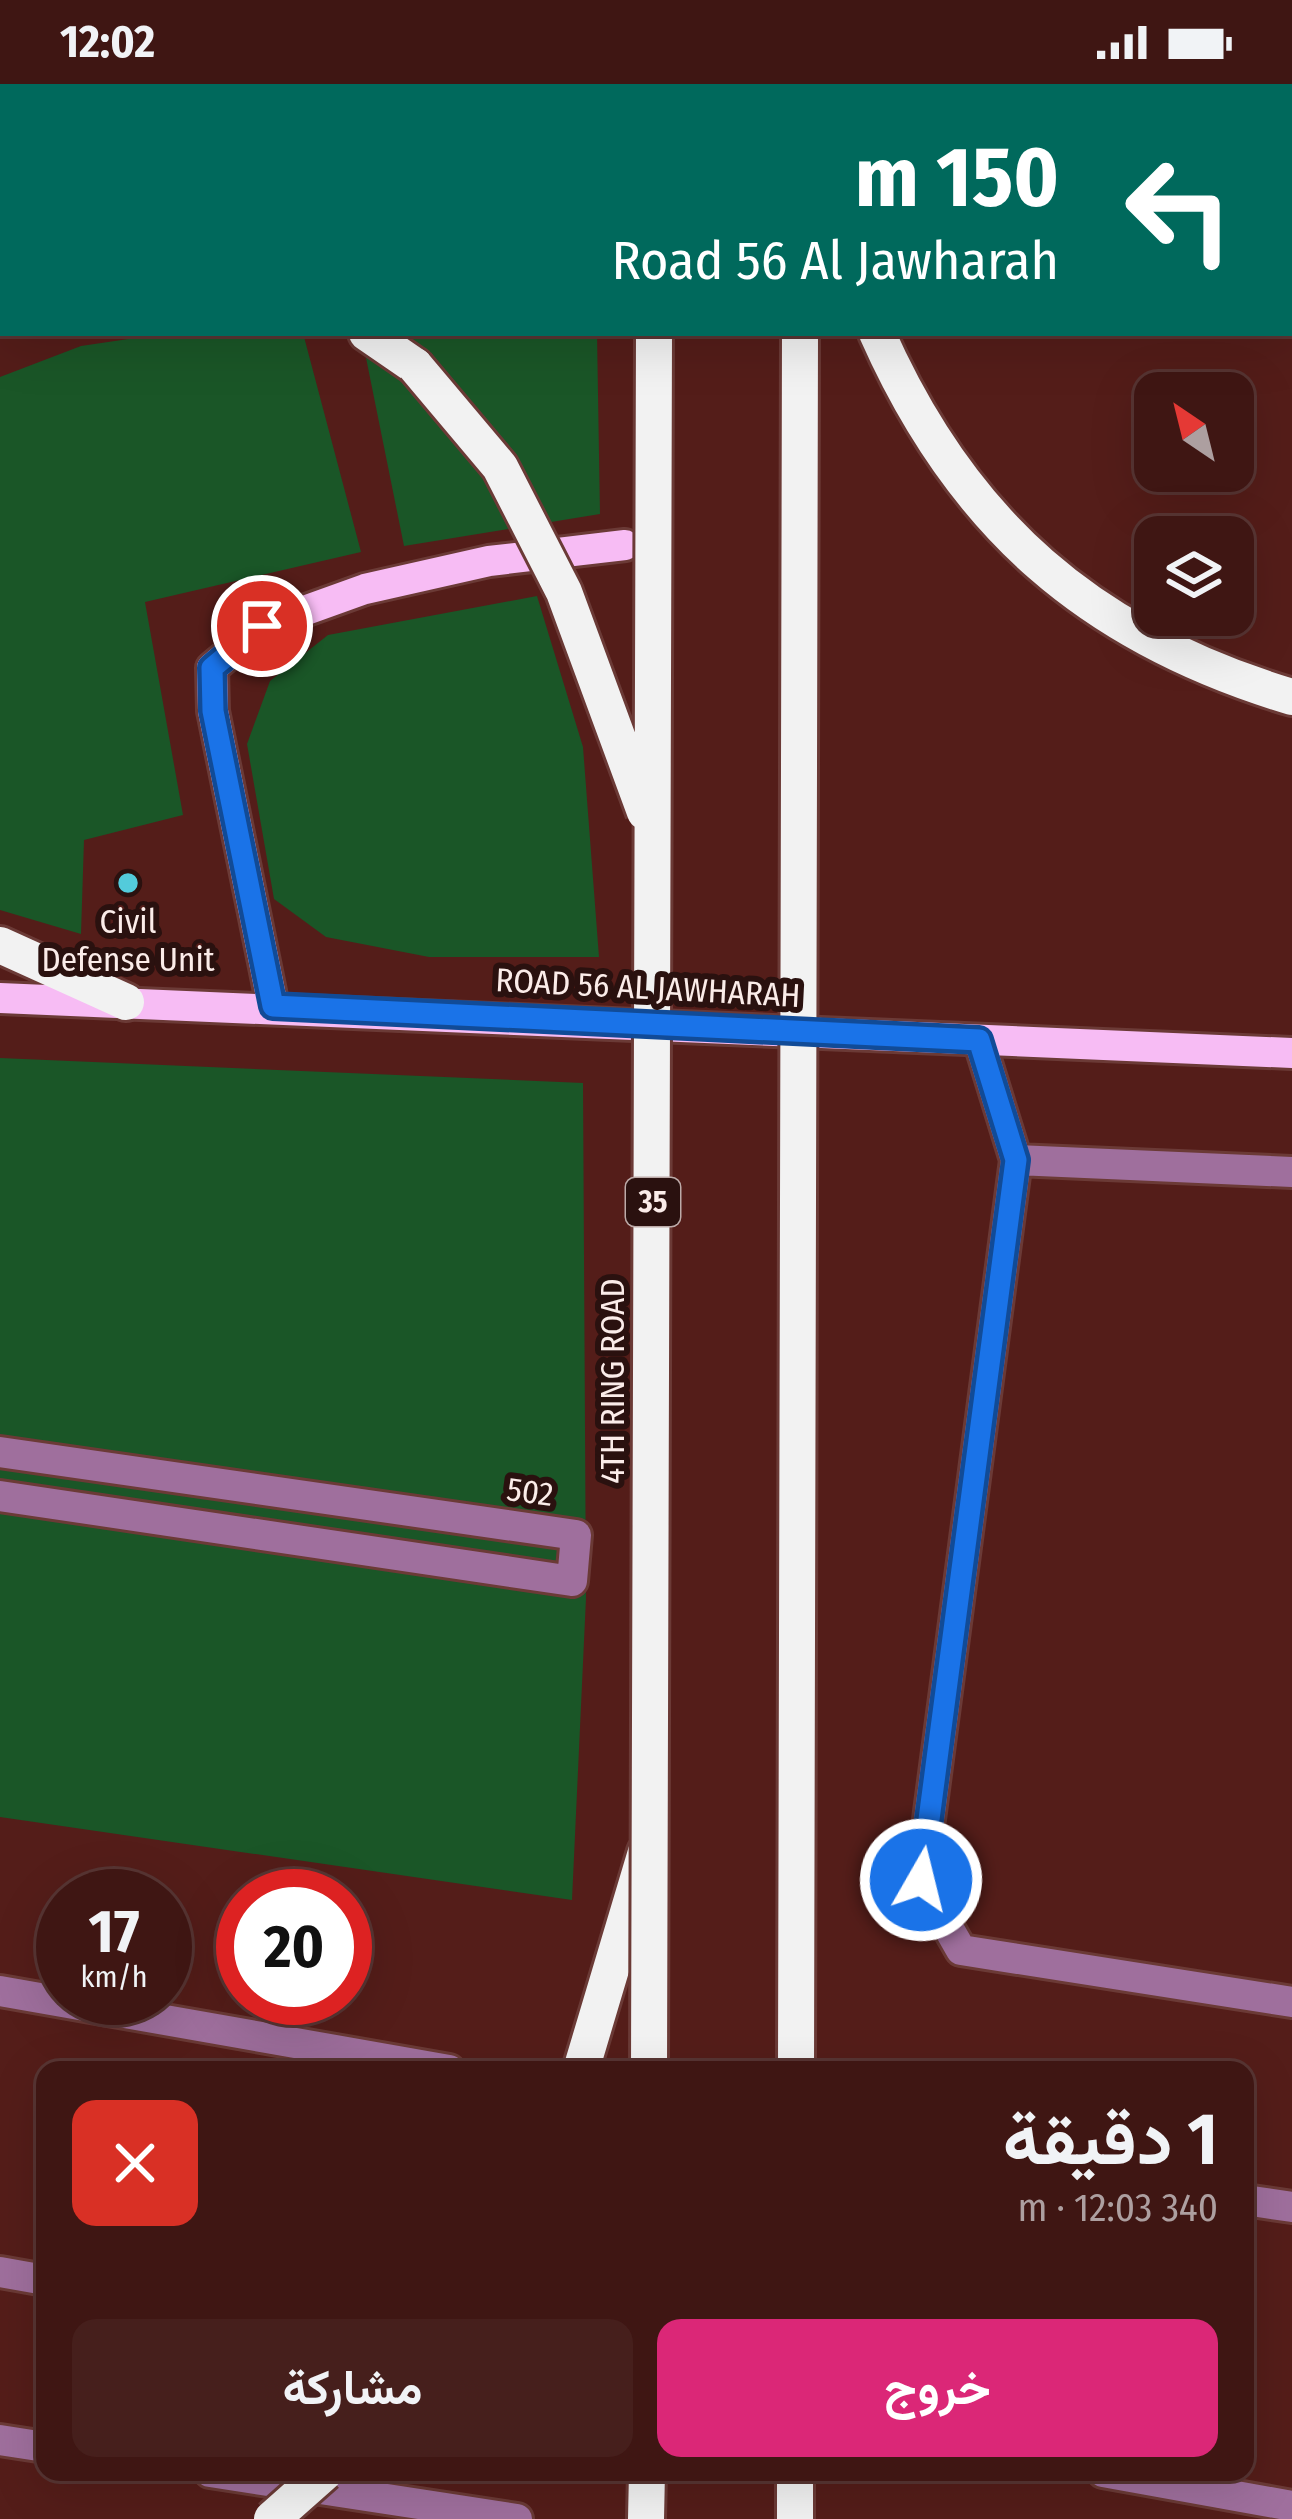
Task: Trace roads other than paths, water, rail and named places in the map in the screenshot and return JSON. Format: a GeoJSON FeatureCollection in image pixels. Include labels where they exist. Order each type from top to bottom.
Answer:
{"type":"FeatureCollection","features":[{"type":"Feature","properties":{"kind":"highway"},"geometry":{"type":"LineString","coordinates":[[371,336],[416,366],[500,467],[564,592],[654,837]]}},
{"type":"Feature","properties":{"kind":"highway","name":"4TH RING ROAD"},"geometry":{"type":"LineString","coordinates":[[649,2061],[654,336]]}},
{"type":"Feature","properties":{"kind":"highway"},"geometry":{"type":"LineString","coordinates":[[796,2061],[800,336]]}},
{"type":"Feature","properties":{"kind":"highway"},"geometry":{"type":"LineString","coordinates":[[878,336],[912,412],[974,498],[1045,570],[1130,631],[1222,676],[1292,698]]}},
{"type":"Feature","properties":{"kind":"highway"},"geometry":{"type":"LineString","coordinates":[[0,945],[126,1001]]}},
{"type":"Feature","properties":{"kind":"highway"},"geometry":{"type":"LineString","coordinates":[[584,2061],[650,1838]]}},
{"type":"Feature","properties":{"kind":"highway"},"geometry":{"type":"LineString","coordinates":[[272,2519],[315,2481]]}},
{"type":"Feature","properties":{"kind":"highway"},"geometry":{"type":"LineString","coordinates":[[646,2481],[646,2519]]}},
{"type":"Feature","properties":{"kind":"highway"},"geometry":{"type":"LineString","coordinates":[[795,2481],[795,2519]]}},
{"type":"Feature","properties":{"kind":"main road"},"geometry":{"type":"LineString","coordinates":[[273,1006],[213,711],[212,668],[262,626],[365,589],[489,561],[625,545]]}},
{"type":"Feature","properties":{"kind":"main road","name":"ROAD 56 AL JAWHARAH"},"geometry":{"type":"LineString","coordinates":[[0,998],[273,1006],[1292,1053]]}},
{"type":"Feature","properties":{"kind":"street"},"geometry":{"type":"LineString","coordinates":[[979,1040],[1016,1160],[921,1880],[961,1950],[1292,2002]]}},
{"type":"Feature","properties":{"kind":"street"},"geometry":{"type":"LineString","coordinates":[[1016,1160],[1292,1172]]}},
{"type":"Feature","properties":{"kind":"street","name":"502"},"geometry":{"type":"LineString","coordinates":[[0,1452],[576,1535],[572,1581],[0,1496]]}},
{"type":"Feature","properties":{"kind":"street"},"geometry":{"type":"LineString","coordinates":[[0,1991],[398,2061]]}},
{"type":"Feature","properties":{"kind":"street"},"geometry":{"type":"LineString","coordinates":[[1254,2201],[1292,2207]]}},
{"type":"Feature","properties":{"kind":"street"},"geometry":{"type":"LineString","coordinates":[[0,2272],[36,2278]]}},
{"type":"Feature","properties":{"kind":"street"},"geometry":{"type":"LineString","coordinates":[[0,2440],[36,2446]]}},
{"type":"Feature","properties":{"kind":"street"},"geometry":{"type":"LineString","coordinates":[[268,2481],[517,2519]]}},
{"type":"Feature","properties":{"kind":"street"},"geometry":{"type":"LineString","coordinates":[[1153,2481],[1292,2506]]}},
{"type":"Feature","properties":{"kind":"place","name":"Civil Defense Unit"},"geometry":{"type":"Point","coordinates":[128,883]}}]}
